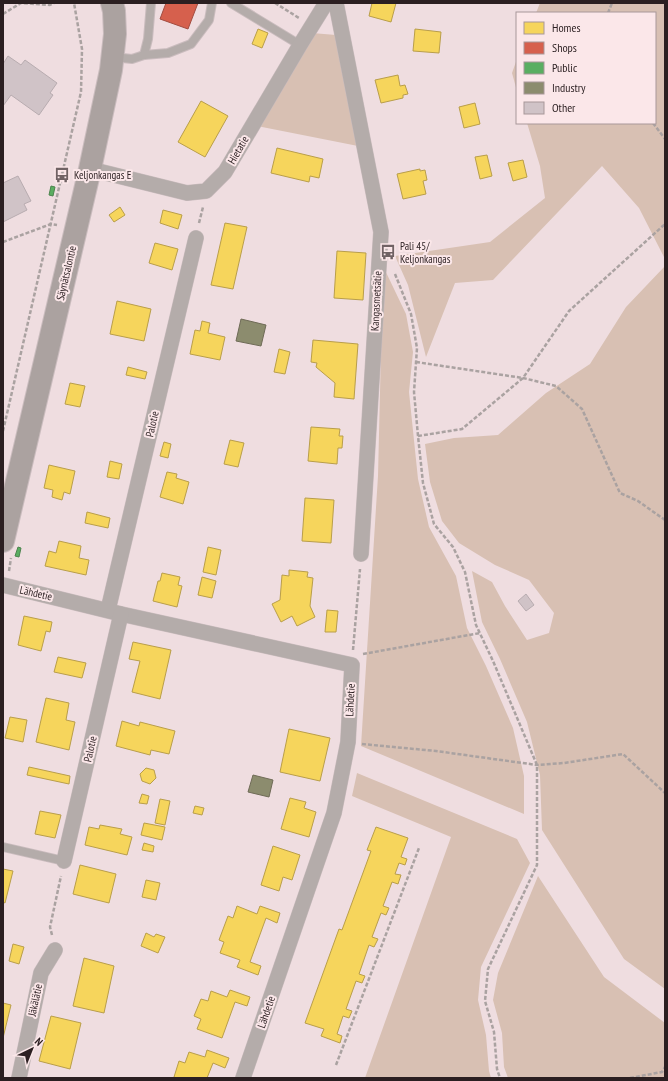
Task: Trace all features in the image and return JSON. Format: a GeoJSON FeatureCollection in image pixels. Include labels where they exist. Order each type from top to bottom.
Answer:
{"type":"FeatureCollection","features":[{"type":"Feature","properties":{"kind":"main road","name":"Säynätsalontie"},"geometry":{"type":"LineString","coordinates":[[3,542],[90,169],[113,57],[115,34],[114,11],[112,3]]}},
{"type":"Feature","properties":{"kind":"street","name":"Hietatie"},"geometry":{"type":"LineString","coordinates":[[206,191],[225,172],[326,3]]}},
{"type":"Feature","properties":{"kind":"street","name":"Kangasmetsätie"},"geometry":{"type":"LineString","coordinates":[[336,3],[381,232],[361,554]]}},
{"type":"Feature","properties":{"kind":"street"},"geometry":{"type":"LineString","coordinates":[[90,169],[187,193],[206,191]]}},
{"type":"Feature","properties":{"kind":"street","name":"Palotie"},"geometry":{"type":"LineString","coordinates":[[64,861],[114,612],[196,238]]}},
{"type":"Feature","properties":{"kind":"street","name":"Lähdetie"},"geometry":{"type":"LineString","coordinates":[[3,585],[114,612],[353,660],[348,742],[334,813],[243,1078]]}},
{"type":"Feature","properties":{"kind":"street","name":"Jäkälätie"},"geometry":{"type":"LineString","coordinates":[[19,1078],[41,973],[55,950]]}},
{"type":"Feature","properties":{"kind":"lane"},"geometry":{"type":"LineString","coordinates":[[144,55],[148,39],[151,3]]}},
{"type":"Feature","properties":{"kind":"lane"},"geometry":{"type":"LineString","coordinates":[[113,57],[132,59],[144,55],[168,53],[191,44],[209,20],[212,3]]}},
{"type":"Feature","properties":{"kind":"lane"},"geometry":{"type":"LineString","coordinates":[[231,3],[300,45]]}},
{"type":"Feature","properties":{"kind":"lane"},"geometry":{"type":"LineString","coordinates":[[3,848],[64,861]]}},
{"type":"Feature","properties":{"kind":"path"},"geometry":{"type":"LineString","coordinates":[[3,14],[21,3],[50,5],[54,3]]}},
{"type":"Feature","properties":{"kind":"path"},"geometry":{"type":"LineString","coordinates":[[3,431],[81,92],[82,49],[74,3]]}},
{"type":"Feature","properties":{"kind":"path"},"geometry":{"type":"LineString","coordinates":[[275,3],[312,26]]}},
{"type":"Feature","properties":{"kind":"path"},"geometry":{"type":"LineString","coordinates":[[654,124],[665,139]]}},
{"type":"Feature","properties":{"kind":"path"},"geometry":{"type":"LineString","coordinates":[[196,238],[206,191]]}},
{"type":"Feature","properties":{"kind":"path"},"geometry":{"type":"LineString","coordinates":[[3,242],[51,224],[76,227]]}},
{"type":"Feature","properties":{"kind":"path"},"geometry":{"type":"LineString","coordinates":[[418,436],[462,429],[523,378],[569,311],[665,224]]}},
{"type":"Feature","properties":{"kind":"path"},"geometry":{"type":"LineString","coordinates":[[379,260],[389,261],[400,284],[411,314],[417,348],[414,392],[423,483],[434,524],[453,547],[465,572],[476,625],[537,765],[537,865],[488,969],[485,1001],[494,1032],[497,1069],[500,1078]]}},
{"type":"Feature","properties":{"kind":"path"},"geometry":{"type":"LineString","coordinates":[[416,362],[523,378],[556,386],[582,409],[620,493],[638,501],[665,520]]}},
{"type":"Feature","properties":{"kind":"path"},"geometry":{"type":"LineString","coordinates":[[361,554],[353,660],[480,633]]}},
{"type":"Feature","properties":{"kind":"path"},"geometry":{"type":"LineString","coordinates":[[348,742],[436,751],[537,765],[564,763],[623,754],[665,793]]}},
{"type":"Feature","properties":{"kind":"path"},"geometry":{"type":"LineString","coordinates":[[336,1065],[419,848]]}},
{"type":"Feature","properties":{"kind":"path"},"geometry":{"type":"LineString","coordinates":[[55,950],[50,927],[64,861]]}},
{"type":"Feature","properties":{"kind":"path"},"geometry":{"type":"LineString","coordinates":[[630,1078],[662,1072],[665,1067]]}},
{"type":"Feature","properties":{"kind":"shaded area"},"geometry":{"type":"Polygon","coordinates":[[[540,3],[665,3],[665,259],[639,208],[602,166],[493,280],[455,283],[426,357],[408,285],[395,256],[490,242],[545,198],[540,166],[527,124],[656,124],[656,12],[536,12],[540,3]]]}},
{"type":"Feature","properties":{"kind":"shaded area"},"geometry":{"type":"Polygon","coordinates":[[[312,33],[336,35],[358,146],[257,126],[312,33]]]}},
{"type":"Feature","properties":{"kind":"shaded area"},"geometry":{"type":"Polygon","coordinates":[[[516,62],[516,87],[512,73],[516,62]]]}},
{"type":"Feature","properties":{"kind":"shaded area"},"geometry":{"type":"Polygon","coordinates":[[[383,266],[406,314],[413,352],[409,392],[418,479],[429,527],[456,576],[467,628],[486,666],[513,728],[524,776],[524,814],[361,746],[378,476],[383,266]]]}},
{"type":"Feature","properties":{"kind":"shaded area"},"geometry":{"type":"Polygon","coordinates":[[[665,266],[665,989],[624,959],[542,830],[540,775],[527,722],[500,659],[482,622],[472,571],[492,582],[505,606],[527,640],[549,633],[554,613],[529,580],[495,565],[459,543],[442,521],[430,482],[425,444],[454,438],[498,435],[546,393],[590,364],[626,307],[665,266]]]}},
{"type":"Feature","properties":{"kind":"shaded area"},"geometry":{"type":"Polygon","coordinates":[[[357,773],[517,839],[530,863],[481,967],[478,1000],[486,1035],[491,1078],[365,1078],[451,837],[352,796],[357,773]]]}},
{"type":"Feature","properties":{"kind":"shaded area"},"geometry":{"type":"Polygon","coordinates":[[[538,876],[604,977],[665,1023],[665,1078],[508,1078],[504,1067],[502,1033],[493,1000],[498,973],[538,876]]]}},
{"type":"Feature","properties":{"kind":"building: Homes"},"geometry":{"type":"Polygon","coordinates":[[[372,3],[396,3],[391,22],[369,16],[372,3]]]}},
{"type":"Feature","properties":{"kind":"building: Homes"},"geometry":{"type":"Polygon","coordinates":[[[258,29],[268,33],[262,48],[252,44],[258,29]]]}},
{"type":"Feature","properties":{"kind":"building: Homes"},"geometry":{"type":"Polygon","coordinates":[[[415,29],[441,32],[439,53],[413,51],[415,29]]]}},
{"type":"Feature","properties":{"kind":"building: Homes"},"geometry":{"type":"Polygon","coordinates":[[[398,75],[400,86],[405,85],[408,94],[403,95],[403,98],[381,103],[375,80],[398,75]]]}},
{"type":"Feature","properties":{"kind":"building: Homes"},"geometry":{"type":"Polygon","coordinates":[[[201,101],[228,116],[205,157],[178,142],[201,101]]]}},
{"type":"Feature","properties":{"kind":"building: Homes"},"geometry":{"type":"Polygon","coordinates":[[[475,103],[480,124],[464,128],[459,107],[475,103]]]}},
{"type":"Feature","properties":{"kind":"building: Homes"},"geometry":{"type":"Polygon","coordinates":[[[277,148],[323,159],[319,178],[310,176],[309,182],[271,173],[277,148]]]}},
{"type":"Feature","properties":{"kind":"building: Homes"},"geometry":{"type":"Polygon","coordinates":[[[487,155],[492,176],[480,179],[475,157],[487,155]]]}},
{"type":"Feature","properties":{"kind":"building: Homes"},"geometry":{"type":"Polygon","coordinates":[[[523,160],[527,177],[513,181],[508,163],[523,160]]]}},
{"type":"Feature","properties":{"kind":"building: Homes"},"geometry":{"type":"Polygon","coordinates":[[[420,169],[420,171],[425,170],[427,180],[423,181],[426,194],[403,199],[397,174],[420,169]]]}},
{"type":"Feature","properties":{"kind":"building: Homes"},"geometry":{"type":"Polygon","coordinates":[[[120,207],[125,215],[114,222],[109,215],[120,207]]]}},
{"type":"Feature","properties":{"kind":"building: Homes"},"geometry":{"type":"Polygon","coordinates":[[[163,210],[182,215],[178,229],[160,223],[163,210]]]}},
{"type":"Feature","properties":{"kind":"building: Homes"},"geometry":{"type":"Polygon","coordinates":[[[225,223],[247,227],[233,289],[211,285],[225,223]]]}},
{"type":"Feature","properties":{"kind":"building: Homes"},"geometry":{"type":"Polygon","coordinates":[[[155,243],[178,249],[172,270],[149,263],[155,243]]]}},
{"type":"Feature","properties":{"kind":"building: Homes"},"geometry":{"type":"Polygon","coordinates":[[[337,251],[366,253],[363,300],[334,298],[337,251]]]}},
{"type":"Feature","properties":{"kind":"building: Homes"},"geometry":{"type":"Polygon","coordinates":[[[117,301],[151,309],[144,341],[110,334],[117,301]]]}},
{"type":"Feature","properties":{"kind":"building: Homes"},"geometry":{"type":"Polygon","coordinates":[[[202,321],[210,323],[208,333],[225,337],[220,360],[190,354],[195,330],[200,331],[202,321]]]}},
{"type":"Feature","properties":{"kind":"building: Homes"},"geometry":{"type":"Polygon","coordinates":[[[313,340],[358,344],[354,399],[334,397],[335,383],[316,367],[317,363],[311,362],[313,340]]]}},
{"type":"Feature","properties":{"kind":"building: Homes"},"geometry":{"type":"Polygon","coordinates":[[[279,349],[290,352],[285,374],[274,372],[279,349]]]}},
{"type":"Feature","properties":{"kind":"building: Homes"},"geometry":{"type":"Polygon","coordinates":[[[128,367],[147,372],[145,379],[126,375],[128,367]]]}},
{"type":"Feature","properties":{"kind":"building: Homes"},"geometry":{"type":"Polygon","coordinates":[[[70,383],[85,386],[80,407],[65,404],[70,383]]]}},
{"type":"Feature","properties":{"kind":"building: Homes"},"geometry":{"type":"Polygon","coordinates":[[[311,427],[340,429],[339,436],[343,436],[342,448],[338,448],[337,464],[308,461],[311,427]]]}},
{"type":"Feature","properties":{"kind":"building: Homes"},"geometry":{"type":"Polygon","coordinates":[[[230,440],[244,443],[238,467],[224,464],[230,440]]]}},
{"type":"Feature","properties":{"kind":"building: Homes"},"geometry":{"type":"Polygon","coordinates":[[[164,442],[171,444],[168,458],[160,456],[164,442]]]}},
{"type":"Feature","properties":{"kind":"building: Homes"},"geometry":{"type":"Polygon","coordinates":[[[110,461],[122,464],[119,479],[107,477],[110,461]]]}},
{"type":"Feature","properties":{"kind":"building: Homes"},"geometry":{"type":"Polygon","coordinates":[[[49,465],[75,471],[70,494],[64,492],[62,500],[52,497],[53,490],[44,488],[49,465]]]}},
{"type":"Feature","properties":{"kind":"building: Homes"},"geometry":{"type":"Polygon","coordinates":[[[167,472],[177,474],[176,478],[189,482],[183,504],[160,497],[167,472]]]}},
{"type":"Feature","properties":{"kind":"building: Homes"},"geometry":{"type":"Polygon","coordinates":[[[305,498],[334,500],[331,543],[302,541],[305,498]]]}},
{"type":"Feature","properties":{"kind":"building: Homes"},"geometry":{"type":"Polygon","coordinates":[[[87,512],[110,518],[108,528],[85,523],[87,512]]]}},
{"type":"Feature","properties":{"kind":"building: Homes"},"geometry":{"type":"Polygon","coordinates":[[[59,541],[81,546],[79,558],[89,560],[86,575],[45,566],[49,551],[56,553],[59,541]]]}},
{"type":"Feature","properties":{"kind":"building: Homes"},"geometry":{"type":"Polygon","coordinates":[[[208,547],[221,550],[216,575],[203,572],[208,547]]]}},
{"type":"Feature","properties":{"kind":"building: Homes"},"geometry":{"type":"Polygon","coordinates":[[[289,570],[308,572],[307,577],[313,578],[310,606],[315,617],[297,626],[292,616],[281,622],[272,604],[280,600],[282,575],[289,576],[289,570]]]}},
{"type":"Feature","properties":{"kind":"building: Homes"},"geometry":{"type":"Polygon","coordinates":[[[162,573],[180,577],[178,585],[182,586],[177,607],[153,601],[158,581],[160,581],[162,573]]]}},
{"type":"Feature","properties":{"kind":"building: Homes"},"geometry":{"type":"Polygon","coordinates":[[[202,577],[216,581],[212,598],[198,595],[202,577]]]}},
{"type":"Feature","properties":{"kind":"building: Homes"},"geometry":{"type":"Polygon","coordinates":[[[327,610],[338,611],[336,632],[325,632],[327,610]]]}},
{"type":"Feature","properties":{"kind":"building: Homes"},"geometry":{"type":"Polygon","coordinates":[[[24,616],[52,622],[50,632],[46,631],[41,651],[18,645],[24,616]]]}},
{"type":"Feature","properties":{"kind":"building: Homes"},"geometry":{"type":"Polygon","coordinates":[[[133,642],[171,650],[160,699],[132,692],[140,661],[129,659],[133,642]]]}},
{"type":"Feature","properties":{"kind":"building: Homes"},"geometry":{"type":"Polygon","coordinates":[[[58,657],[86,663],[82,678],[54,672],[58,657]]]}},
{"type":"Feature","properties":{"kind":"building: Homes"},"geometry":{"type":"Polygon","coordinates":[[[46,698],[69,703],[66,720],[75,722],[69,750],[36,742],[46,698]]]}},
{"type":"Feature","properties":{"kind":"building: Homes"},"geometry":{"type":"Polygon","coordinates":[[[10,717],[27,720],[23,742],[5,738],[10,717]]]}},
{"type":"Feature","properties":{"kind":"building: Homes"},"geometry":{"type":"Polygon","coordinates":[[[122,721],[139,726],[140,722],[175,731],[169,754],[151,750],[150,755],[116,746],[122,721]]]}},
{"type":"Feature","properties":{"kind":"building: Homes"},"geometry":{"type":"Polygon","coordinates":[[[289,729],[330,738],[320,781],[280,772],[289,729]]]}},
{"type":"Feature","properties":{"kind":"building: Homes"},"geometry":{"type":"Polygon","coordinates":[[[29,767],[70,776],[69,784],[27,775],[29,767]]]}},
{"type":"Feature","properties":{"kind":"building: Homes"},"geometry":{"type":"Polygon","coordinates":[[[146,768],[154,770],[156,778],[150,784],[142,781],[140,774],[146,768]]]}},
{"type":"Feature","properties":{"kind":"building: Homes"},"geometry":{"type":"Polygon","coordinates":[[[142,794],[149,796],[147,804],[139,803],[142,794]]]}},
{"type":"Feature","properties":{"kind":"building: Homes"},"geometry":{"type":"Polygon","coordinates":[[[290,798],[306,802],[304,808],[316,812],[309,837],[281,829],[290,798]]]}},
{"type":"Feature","properties":{"kind":"building: Homes"},"geometry":{"type":"Polygon","coordinates":[[[160,799],[170,801],[165,825],[155,823],[160,799]]]}},
{"type":"Feature","properties":{"kind":"building: Homes"},"geometry":{"type":"Polygon","coordinates":[[[195,806],[204,808],[202,815],[193,813],[195,806]]]}},
{"type":"Feature","properties":{"kind":"building: Homes"},"geometry":{"type":"Polygon","coordinates":[[[40,811],[61,815],[55,838],[35,834],[40,811]]]}},
{"type":"Feature","properties":{"kind":"building: Homes"},"geometry":{"type":"Polygon","coordinates":[[[144,823],[165,827],[162,840],[141,835],[144,823]]]}},
{"type":"Feature","properties":{"kind":"building: Homes"},"geometry":{"type":"Polygon","coordinates":[[[100,825],[122,829],[120,834],[132,837],[127,855],[85,845],[89,827],[99,829],[100,825]]]}},
{"type":"Feature","properties":{"kind":"building: Homes"},"geometry":{"type":"Polygon","coordinates":[[[376,827],[408,838],[401,857],[407,859],[405,865],[399,863],[395,874],[401,875],[398,884],[392,882],[383,906],[389,908],[386,915],[381,913],[372,937],[378,939],[374,947],[369,945],[359,974],[365,976],[362,983],[356,981],[346,1009],[352,1011],[349,1018],[343,1016],[337,1034],[342,1036],[340,1043],[321,1036],[324,1029],[305,1023],[339,929],[342,930],[371,851],[367,850],[376,827]]]}},
{"type":"Feature","properties":{"kind":"building: Homes"},"geometry":{"type":"Polygon","coordinates":[[[144,843],[154,846],[153,852],[142,850],[144,843]]]}},
{"type":"Feature","properties":{"kind":"building: Homes"},"geometry":{"type":"Polygon","coordinates":[[[273,846],[300,855],[292,880],[283,877],[279,891],[261,885],[273,846]]]}},
{"type":"Feature","properties":{"kind":"building: Homes"},"geometry":{"type":"Polygon","coordinates":[[[80,865],[116,874],[109,903],[73,894],[80,865]]]}},
{"type":"Feature","properties":{"kind":"building: Homes"},"geometry":{"type":"Polygon","coordinates":[[[3,869],[13,871],[5,903],[3,902],[3,869]]]}},
{"type":"Feature","properties":{"kind":"building: Homes"},"geometry":{"type":"Polygon","coordinates":[[[146,880],[160,883],[156,900],[142,897],[146,880]]]}},
{"type":"Feature","properties":{"kind":"building: Homes"},"geometry":{"type":"Polygon","coordinates":[[[237,906],[257,914],[260,906],[280,913],[277,923],[266,918],[250,962],[261,966],[258,975],[237,967],[240,960],[220,953],[224,942],[219,940],[228,916],[233,918],[237,906]]]}},
{"type":"Feature","properties":{"kind":"building: Homes"},"geometry":{"type":"Polygon","coordinates":[[[146,933],[154,937],[156,934],[165,937],[158,953],[141,946],[146,933]]]}},
{"type":"Feature","properties":{"kind":"building: Homes"},"geometry":{"type":"Polygon","coordinates":[[[13,944],[24,947],[19,964],[9,961],[13,944]]]}},
{"type":"Feature","properties":{"kind":"building: Homes"},"geometry":{"type":"Polygon","coordinates":[[[84,958],[114,966],[104,1013],[73,1006],[84,958]]]}},
{"type":"Feature","properties":{"kind":"building: Homes"},"geometry":{"type":"Polygon","coordinates":[[[230,990],[250,997],[247,1006],[235,1002],[222,1038],[197,1029],[201,1019],[194,1016],[201,999],[208,1001],[211,991],[227,997],[230,990]]]}},
{"type":"Feature","properties":{"kind":"building: Homes"},"geometry":{"type":"Polygon","coordinates":[[[3,1003],[11,1005],[3,1038],[3,1003]]]}},
{"type":"Feature","properties":{"kind":"building: Homes"},"geometry":{"type":"Polygon","coordinates":[[[51,1016],[81,1023],[70,1069],[39,1061],[51,1016]]]}},
{"type":"Feature","properties":{"kind":"building: Homes"},"geometry":{"type":"Polygon","coordinates":[[[207,1050],[229,1058],[225,1068],[213,1063],[207,1078],[174,1077],[179,1061],[185,1063],[189,1052],[205,1057],[207,1050]]]}},
{"type":"Feature","properties":{"kind":"building: Shops"},"geometry":{"type":"Polygon","coordinates":[[[166,3],[198,3],[188,29],[160,19],[166,3]]]}},
{"type":"Feature","properties":{"kind":"building: Public"},"geometry":{"type":"Polygon","coordinates":[[[51,186],[55,187],[53,196],[49,195],[51,186]]]}},
{"type":"Feature","properties":{"kind":"building: Public"},"geometry":{"type":"Polygon","coordinates":[[[18,547],[21,548],[19,557],[15,556],[18,547]]]}},
{"type":"Feature","properties":{"kind":"building: Industry"},"geometry":{"type":"Polygon","coordinates":[[[241,319],[266,325],[261,346],[236,341],[241,319]]]}},
{"type":"Feature","properties":{"kind":"building: Industry"},"geometry":{"type":"Polygon","coordinates":[[[253,775],[273,780],[269,797],[248,792],[253,775]]]}},
{"type":"Feature","properties":{"kind":"building: Other"},"geometry":{"type":"Polygon","coordinates":[[[8,56],[21,65],[25,60],[57,83],[50,93],[53,95],[39,115],[11,95],[3,106],[3,64],[8,56]]]}},
{"type":"Feature","properties":{"kind":"building: Other"},"geometry":{"type":"Polygon","coordinates":[[[18,176],[31,201],[24,204],[27,210],[3,222],[3,183],[18,176]]]}},
{"type":"Feature","properties":{"kind":"building: Other"},"geometry":{"type":"Polygon","coordinates":[[[526,594],[534,605],[526,611],[518,601],[526,594]]]}},
{"type":"Feature","properties":{"kind":"place","name":"Keljonkangas E"},"geometry":{"type":"Point","coordinates":[62,175]}},
{"type":"Feature","properties":{"kind":"place","name":"Pali 45/ Keljonkangas"},"geometry":{"type":"Point","coordinates":[388,252]}}]}
